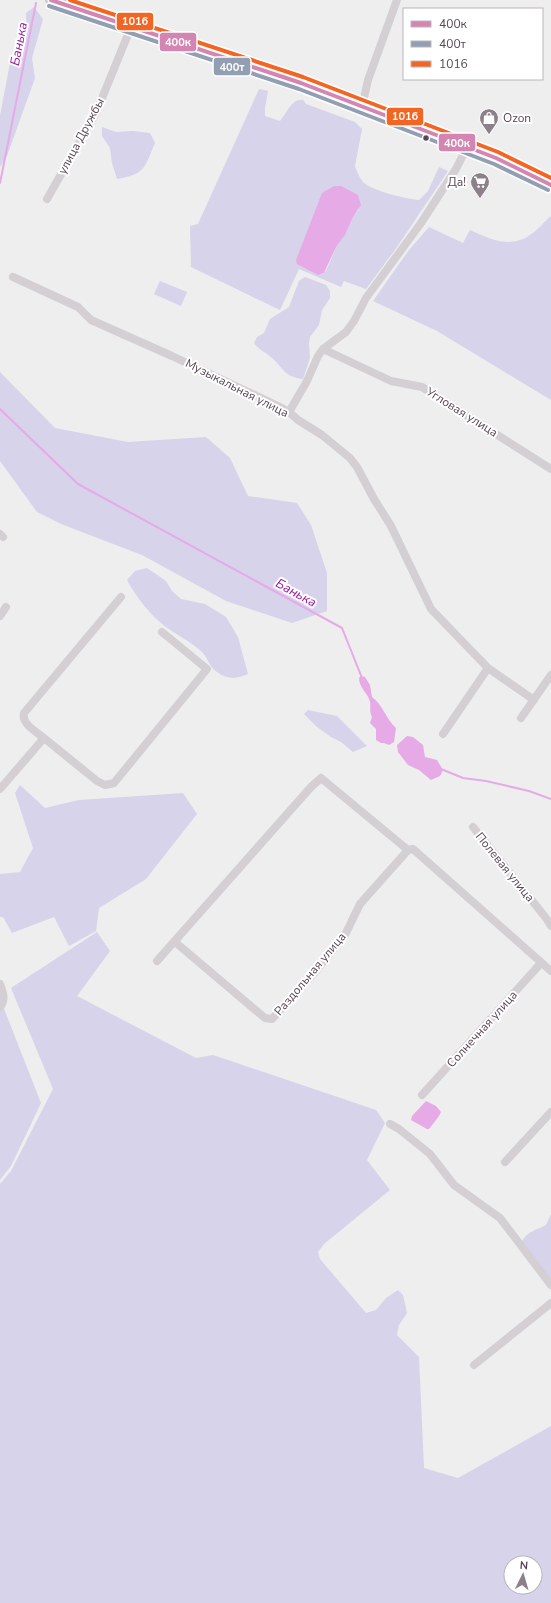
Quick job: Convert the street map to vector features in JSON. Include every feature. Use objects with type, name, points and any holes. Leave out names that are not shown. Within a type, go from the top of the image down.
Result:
[{"type":"main road","points":[[52,0],[301,83],[467,147],[525,171],[551,185]]},
{"type":"street","points":[[362,107],[368,80],[397,0]]},
{"type":"street","name":"улица Дружбы","points":[[47,199],[96,113],[131,27]]},
{"type":"street","points":[[289,412],[307,381],[318,356],[323,350],[346,332],[354,321],[366,298],[421,224],[456,169],[467,147]]},
{"type":"street","name":"Музыкальная улица","points":[[14,277],[78,307],[91,320],[172,356],[289,412],[298,420],[322,435],[350,458],[357,467],[374,499],[391,526],[431,609],[488,668],[534,700]]},
{"type":"street","name":"Угловая улица","points":[[323,350],[391,381],[422,387],[551,469]]},
{"type":"street","points":[[121,597],[24,713],[23,718],[25,722],[44,738],[97,781],[105,785],[114,783],[207,669],[162,632]]},
{"type":"street","points":[[0,616],[6,607]]},
{"type":"street","points":[[443,734],[488,668]]},
{"type":"street","points":[[521,718],[551,675]]},
{"type":"street","points":[[0,789],[44,738]]},
{"type":"street","points":[[157,961],[311,787],[321,778],[408,850],[413,849],[551,971]]},
{"type":"street","name":"Полевая улица","points":[[473,828],[551,926]]},
{"type":"street","name":"Раздольная улица","points":[[175,942],[265,1018],[272,1019],[315,972],[345,935],[360,904],[408,850]]},
{"type":"street","name":"Солнечная улица","points":[[422,1095],[541,963]]},
{"type":"street","points":[[0,984],[4,997],[0,1007]]},
{"type":"street","points":[[505,1162],[551,1112]]},
{"type":"street","points":[[390,1124],[399,1129],[430,1154],[454,1186],[500,1218],[551,1285]]},
{"type":"street","points":[[474,1365],[551,1303]]},
{"type":"shaded area","points":[[34,7],[43,19],[32,58],[35,78],[7,156],[0,167],[0,115],[11,58],[17,55],[21,50],[26,32],[26,13]]},
{"type":"shaded area","points":[[259,89],[268,91],[265,116],[280,121],[296,101],[303,100],[306,104],[355,122],[362,129],[355,166],[364,183],[375,189],[406,198],[419,200],[428,191],[439,167],[448,171],[397,247],[366,289],[344,281],[341,287],[299,269],[280,310],[191,267],[190,226],[198,224]],"holes":[[[360,200],[359,209],[353,217],[345,235],[336,247],[327,269],[321,275]]]},
{"type":"shaded area","points":[[102,127],[116,132],[133,131],[150,133],[155,143],[146,164],[139,172],[134,175],[117,179],[112,163],[110,148],[102,136]]},
{"type":"shaded area","points":[[334,186],[341,186],[358,195],[361,205],[353,217],[345,235],[336,247],[324,273],[318,275],[297,264],[296,260],[322,193]]},
{"type":"shaded area","points":[[551,216],[551,400],[437,331],[373,301],[409,250],[429,227],[463,243],[470,230],[485,237],[508,242],[522,239],[533,233]]},
{"type":"shaded area","points":[[305,277],[326,285],[330,291],[330,298],[322,310],[319,325],[310,337],[310,358],[303,379],[297,378],[285,372],[272,358],[254,343],[257,337],[264,333],[270,319],[289,307],[299,281]]},
{"type":"shaded area","points":[[160,281],[187,292],[181,306],[154,294]]},
{"type":"shaded area","points":[[0,372],[55,428],[128,442],[206,437],[230,458],[248,496],[297,503],[311,525],[327,573],[327,611],[292,623],[226,601],[142,555],[61,524],[37,512],[0,461]]},
{"type":"shaded area","points":[[147,568],[166,581],[172,591],[181,599],[205,604],[226,617],[238,637],[248,674],[232,678],[221,675],[213,668],[198,648],[160,623],[149,612],[127,580],[135,571]]},
{"type":"shaded area","points":[[361,676],[365,677],[370,685],[372,697],[376,700],[396,728],[394,742],[389,745],[376,740],[376,729],[370,723],[372,717],[370,702],[359,682],[359,678]]},
{"type":"shaded area","points":[[308,710],[337,716],[367,746],[353,752],[341,742],[317,727],[304,714]]},
{"type":"shaded area","points":[[407,736],[413,737],[423,745],[425,757],[437,760],[443,770],[440,776],[431,780],[419,770],[408,765],[398,752],[397,745]]},
{"type":"shaded area","points":[[20,785],[45,808],[79,800],[183,793],[197,814],[146,879],[99,908],[96,931],[69,946],[54,917],[12,933],[3,917],[0,917],[0,874],[20,872],[33,848],[15,793]]},
{"type":"shaded area","points":[[97,932],[110,951],[77,996],[196,1058],[213,1055],[376,1110],[385,1123],[367,1160],[390,1190],[324,1244],[318,1252],[320,1259],[366,1313],[376,1310],[386,1298],[398,1290],[403,1295],[407,1313],[399,1325],[397,1335],[419,1357],[424,1468],[458,1478],[551,1426],[551,1603],[0,1603],[0,1184],[11,1171],[53,1089],[11,988]]},
{"type":"shaded area","points":[[0,989],[1,1001],[41,1103],[11,1166],[0,1180]]},
{"type":"shaded area","points":[[426,1101],[436,1106],[441,1112],[429,1129],[411,1120],[412,1116]]},
{"type":"shaded area","points":[[551,1214],[551,1279],[522,1241],[530,1233],[546,1225]]},
{"type":"waterway","name":"Банька","points":[[0,183],[36,3]]},
{"type":"waterway","name":"Банька","points":[[0,409],[78,484],[342,628],[362,678]]},
{"type":"waterway","name":"Банька","points":[[441,769],[463,778],[486,781],[529,791],[551,799]]},
{"type":"transit line","name":"400к","points":[[51,0],[301,83],[496,158],[551,185]]},
{"type":"transit line","name":"1016","points":[[70,0],[303,77],[498,152],[551,178]]},
{"type":"transit line","name":"400т","points":[[49,6],[299,89],[494,164],[548,190]]},
{"type":"place","name":"Ozon","points":[[489,135]]},
{"type":"place","name":"Да!","points":[[480,199]]}]
